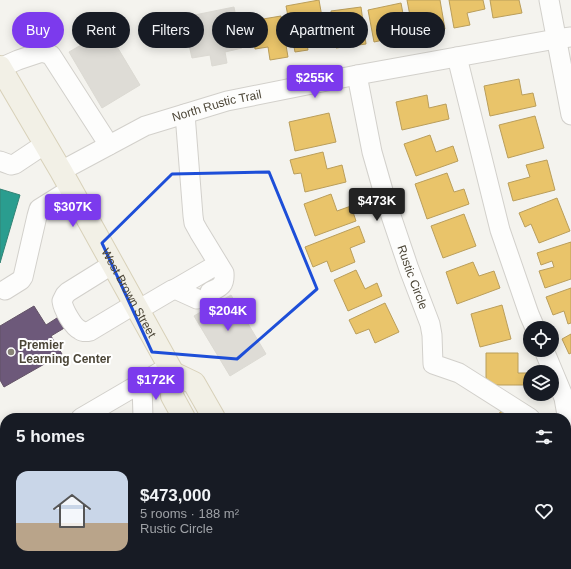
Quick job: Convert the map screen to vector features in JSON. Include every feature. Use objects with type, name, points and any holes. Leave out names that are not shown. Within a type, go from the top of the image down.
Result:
[{"type":"main road","name":"West Brown Street","points":[[0,68],[66,180],[171,370]]},
{"type":"main road","points":[[171,370],[172,396],[181,413]]},
{"type":"main road","points":[[171,370],[194,383],[211,413]]},
{"type":"street","points":[[549,0],[564,38],[571,115]]},
{"type":"street","name":"North Rustic Trail","points":[[5,290],[21,280],[23,277],[37,216],[40,209],[66,180],[109,146],[145,126],[228,101],[357,75],[564,38]]},
{"type":"street","points":[[0,68],[42,52],[51,55],[109,146]]},
{"type":"street","points":[[458,57],[500,230],[532,321]]},
{"type":"street","name":"Rustic Circle","points":[[357,75],[372,152],[386,201],[409,269],[430,324],[433,364],[459,373],[522,413]]},
{"type":"street","points":[[175,289],[204,296],[222,286],[224,280],[221,268],[194,223],[185,114]]},
{"type":"street","points":[[0,161],[15,164],[45,144]]},
{"type":"street","points":[[113,264],[65,295],[62,301],[63,308],[74,326],[78,329],[85,332],[90,331],[136,307],[221,268]]},
{"type":"street","points":[[547,357],[564,398],[567,413]]},
{"type":"street","points":[[90,413],[142,383],[171,370]]},
{"type":"street","points":[[142,383],[143,413]]},
{"type":"highlighted area","points":[[269,172],[317,289],[237,359],[152,352],[102,243],[172,174]]},
{"type":"building: Homes","points":[[319,0],[321,12],[287,12],[286,6]]},
{"type":"building: Homes","points":[[407,0],[440,0],[442,12],[409,12]]},
{"type":"building: Homes","points":[[449,0],[483,0],[485,9],[467,13],[470,25],[454,28]]},
{"type":"building: Homes","points":[[490,0],[519,0],[522,13],[493,18]]},
{"type":"building: Homes","points":[[401,3],[403,12],[376,12],[376,42],[374,42],[368,10]]},
{"type":"building: Homes","points":[[361,7],[362,12],[331,12]]},
{"type":"building: Homes","points":[[276,17],[276,48],[286,48],[288,57],[270,60],[268,47],[268,18]]},
{"type":"building: Homes","points":[[294,48],[308,48],[308,50],[295,52]]},
{"type":"building: Homes","points":[[519,79],[522,95],[533,93],[536,106],[490,116],[484,86]]},
{"type":"building: Homes","points":[[427,95],[429,108],[446,104],[449,119],[402,130],[396,102]]},
{"type":"building: Homes","points":[[329,113],[336,142],[295,151],[289,122]]},
{"type":"building: Homes","points":[[535,116],[544,148],[508,158],[499,125]]},
{"type":"building: Homes","points":[[430,135],[436,152],[453,146],[458,161],[416,176],[404,144]]},
{"type":"building: Homes","points":[[323,152],[327,169],[342,165],[346,182],[305,192],[301,173],[294,174],[290,160]]},
{"type":"building: Homes","points":[[547,160],[555,190],[513,201],[508,183],[530,177],[526,165]]},
{"type":"building: Homes","points":[[447,173],[454,192],[464,189],[469,204],[427,219],[415,184]]},
{"type":"building: Homes","points":[[331,194],[337,211],[351,206],[356,221],[315,236],[304,204]]},
{"type":"building: Homes","points":[[557,198],[570,231],[539,243],[531,224],[525,227],[519,213]]},
{"type":"building: Homes","points":[[464,214],[476,246],[443,258],[431,226]]},
{"type":"building: Homes","points":[[359,226],[365,242],[350,248],[355,262],[331,272],[327,261],[313,267],[305,247]]},
{"type":"building: Homes","points":[[571,242],[571,279],[545,288],[539,271],[554,267],[552,261],[541,265],[537,253]]},
{"type":"building: Homes","points":[[473,262],[479,276],[494,271],[500,288],[457,304],[446,272]]},
{"type":"building: Homes","points":[[356,270],[365,289],[377,283],[382,296],[348,311],[334,280]]},
{"type":"building: Homes","points":[[571,288],[571,323],[568,324],[564,311],[553,315],[546,297]]},
{"type":"building: Homes","points":[[385,303],[399,332],[375,343],[369,329],[356,334],[349,320]]},
{"type":"building: Homes","points":[[502,305],[511,339],[480,347],[471,314]]},
{"type":"building: Homes","points":[[571,334],[571,353],[569,354],[562,339]]},
{"type":"building: Homes","points":[[486,353],[518,353],[518,373],[523,373],[523,385],[486,385]]},
{"type":"building: Offices","points":[[34,306],[46,325],[60,316],[66,327],[51,336],[62,354],[4,387],[0,380],[0,326]]},
{"type":"building: Schools","points":[[0,189],[20,195],[0,263]]},
{"type":"building: Other","points":[[234,7],[235,12],[212,12],[212,48],[242,48],[225,52],[227,63],[212,66],[210,55],[192,58],[190,48],[204,48],[204,13]]},
{"type":"building: Other","points":[[76,48],[118,48],[140,85],[102,108],[69,52]]},
{"type":"building: Other","points":[[205,285],[217,303],[231,295],[266,354],[230,376],[194,316],[204,310],[193,293]]},
{"type":"place","name":"Premier Learning Center","points":[[11,352]]}]
